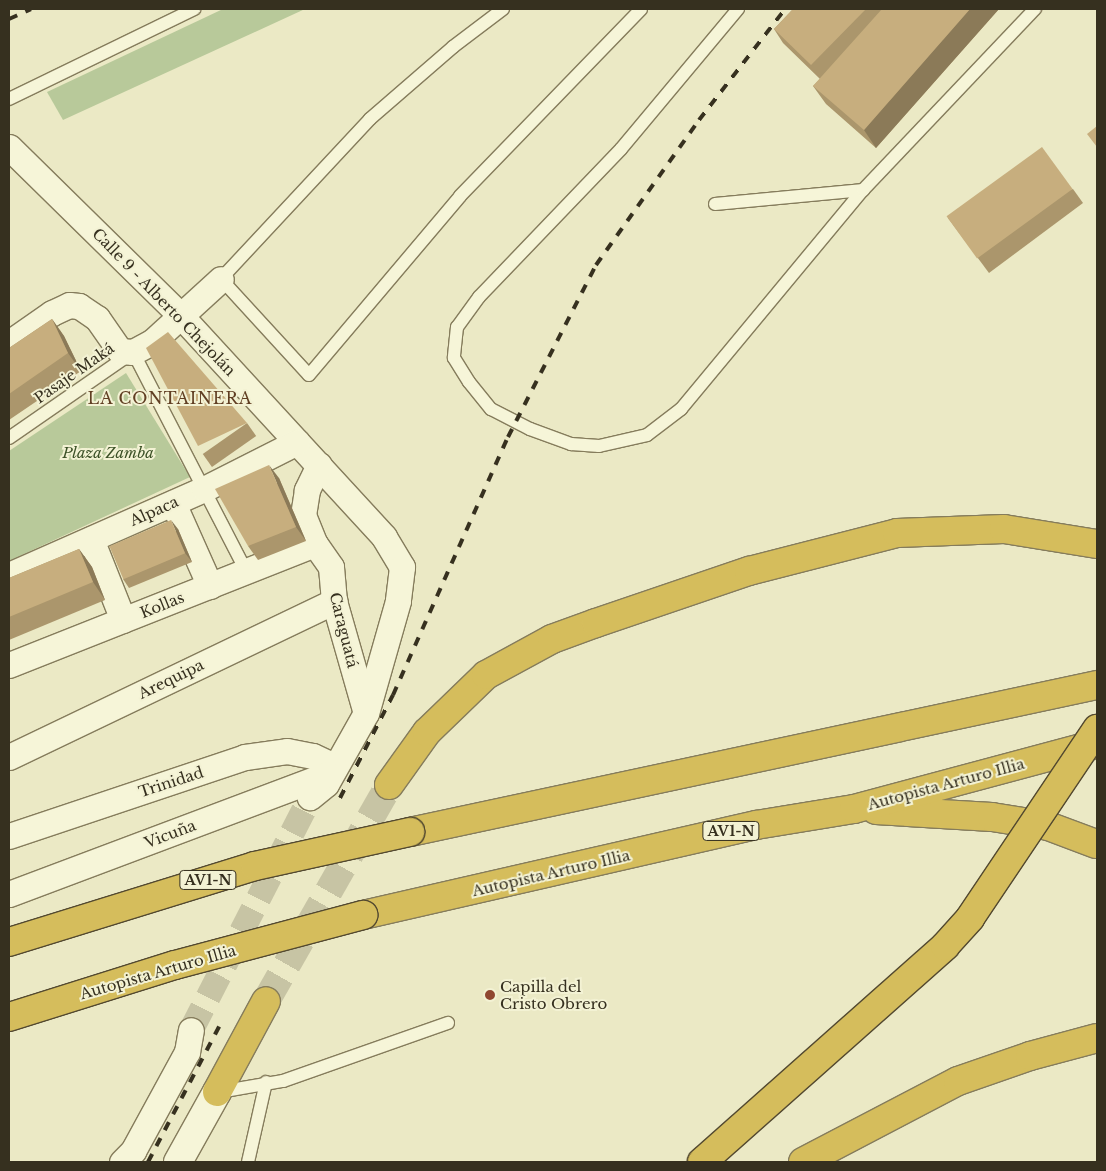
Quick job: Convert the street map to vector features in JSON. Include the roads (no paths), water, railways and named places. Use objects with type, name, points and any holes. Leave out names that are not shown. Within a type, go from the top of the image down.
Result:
[{"type":"highway","points":[[389,785],[427,732],[486,675],[552,639],[605,620],[758,568],[897,533],[1004,529],[1097,544]]},
{"type":"highway","name":"AV1-N","points":[[9,942],[254,866],[1097,685]]},
{"type":"highway","points":[[702,1162],[944,946],[970,918],[1097,730]]},
{"type":"highway","name":"Autopista Arturo Illia","points":[[9,1017],[175,965],[363,916],[756,825],[854,809],[1097,744]]},
{"type":"highway","points":[[854,809],[992,817],[1048,826],[1097,844]]},
{"type":"highway","points":[[217,1092],[266,1001]]},
{"type":"highway","points":[[804,1162],[958,1082],[1030,1056],[1097,1038]]},
{"type":"main road","points":[[178,1162],[217,1092]]},
{"type":"street","name":"Calle 9 - Alberto Chejolán","points":[[13,159],[182,316],[384,537],[402,567],[398,601],[366,713],[326,784],[310,797]]},
{"type":"street","points":[[9,343],[52,313],[69,306],[79,306],[97,318],[120,351],[133,352],[152,342],[222,279]]},
{"type":"street","name":"Alpaca","points":[[9,575],[204,489],[297,442]]},
{"type":"street","name":"Caraguatá","points":[[318,465],[306,490],[303,515],[315,544],[331,566],[334,601],[366,713]]},
{"type":"street","points":[[173,503],[210,586]]},
{"type":"street","points":[[91,539],[123,620]]},
{"type":"street","name":"Kollas","points":[[9,666],[315,544]]},
{"type":"street","name":"Arequipa","points":[[9,757],[334,601]]},
{"type":"street","name":"Trinidad","points":[[9,836],[245,757],[287,751],[313,756],[333,769]]},
{"type":"street","name":"Vicuña","points":[[9,894],[333,769]]},
{"type":"street","points":[[122,1162],[133,1151],[187,1052],[191,1030]]},
{"type":"lane","points":[[9,99],[194,9]]},
{"type":"lane","points":[[503,9],[453,48],[370,119],[222,279],[309,375],[460,196],[641,9]]},
{"type":"lane","points":[[738,9],[621,149],[479,297],[458,327],[454,358],[469,382],[491,409],[530,429],[571,444],[599,446],[646,435],[682,409],[863,190],[1035,9]]},
{"type":"lane","points":[[715,204],[863,190]]},
{"type":"lane","points":[[133,352],[246,571]]},
{"type":"lane","name":"Pasaje Maká","points":[[9,438],[133,352]]},
{"type":"lane","points":[[217,1092],[266,1082],[284,1081],[448,1023]]},
{"type":"lane","points":[[248,1162],[266,1082]]},
{"type":"tunnel","points":[[266,1001],[389,785]]},
{"type":"tunnel","points":[[191,1030],[310,797]]},
{"type":"railway","points":[[9,19],[31,9]]},
{"type":"railway","points":[[340,798],[393,695],[508,437],[596,265],[699,120],[785,9]]},
{"type":"railway","points":[[148,1162],[222,1021]]},
{"type":"place","name":"Capilla del Cristo Obrero","points":[[490,995]]},
{"type":"district","name":"LA CONTAINERA","points":[[170,398]]},
{"type":"park label","name":"Plaza Zamba","points":[[108,453]]}]
